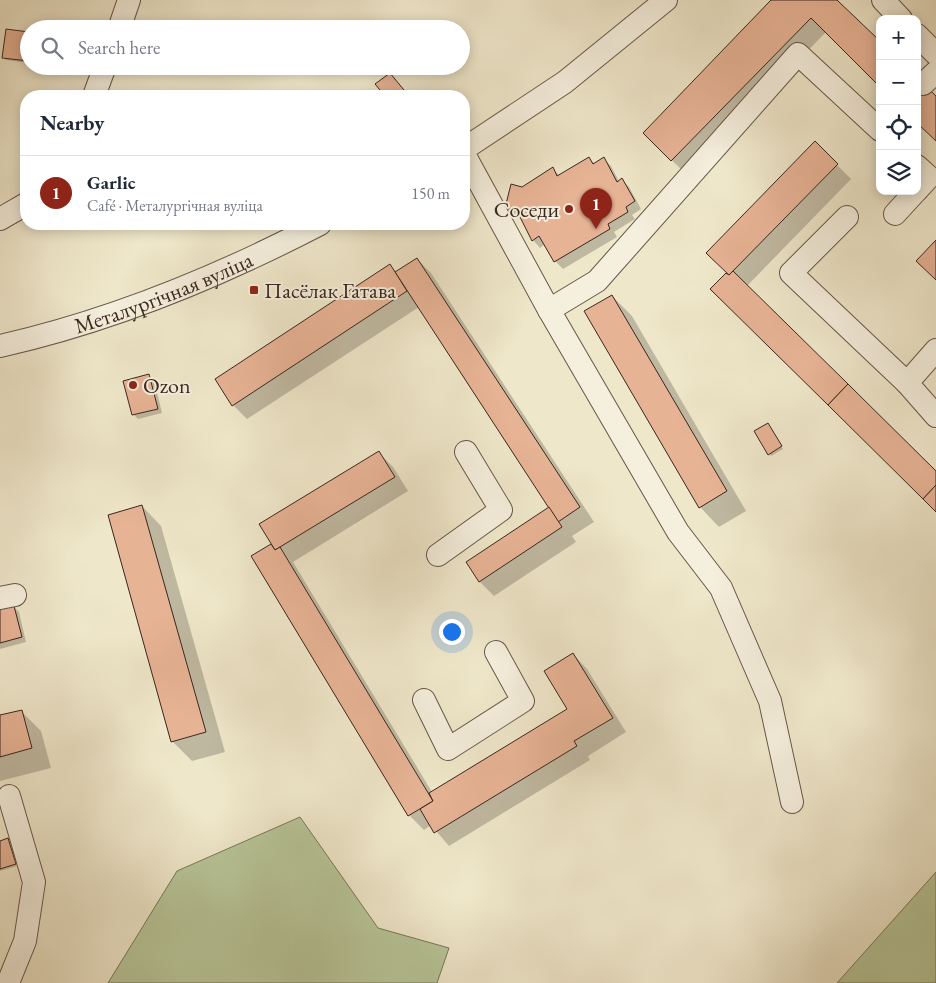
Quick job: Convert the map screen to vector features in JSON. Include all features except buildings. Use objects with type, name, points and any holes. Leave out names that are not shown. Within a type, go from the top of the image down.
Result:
[{"type":"street","points":[[122,20],[129,0]]},
{"type":"street","points":[[883,0],[897,15]]},
{"type":"street","points":[[470,145],[565,82],[656,3]]},
{"type":"street","points":[[921,39],[936,54]]},
{"type":"street","points":[[549,310],[598,280],[798,54],[876,124]]},
{"type":"street","points":[[96,90],[102,75]]},
{"type":"street","points":[[470,165],[549,310],[678,532],[721,588],[770,701],[792,802]]},
{"type":"street","points":[[921,170],[929,177],[921,186]]},
{"type":"street","points":[[895,214],[913,195]]},
{"type":"street","points":[[0,219],[20,207]]},
{"type":"street","points":[[847,217],[791,273],[907,382],[936,416]]},
{"type":"street","name":"Металургічная вуліца","points":[[0,346],[37,338],[201,280],[276,247],[309,230]]},
{"type":"street","points":[[907,382],[936,350]]},
{"type":"street","points":[[438,555],[501,510],[466,452]]},
{"type":"street","points":[[424,700],[448,749],[523,701],[496,652]]},
{"type":"street","points":[[8,983],[24,941],[34,882],[9,796]]},
{"type":"green space","points":[[300,817],[378,928],[449,948],[437,983],[108,983],[177,871]]},
{"type":"green space","points":[[936,872],[936,983],[837,983]]},
{"type":"place","name":"Соседи","points":[[569,209]]},
{"type":"place","name":"Garlic","points":[[596,229]]},
{"type":"place","name":"Пасёлак Гатава","points":[[254,290]]},
{"type":"place","name":"Ozon","points":[[133,385]]}]
